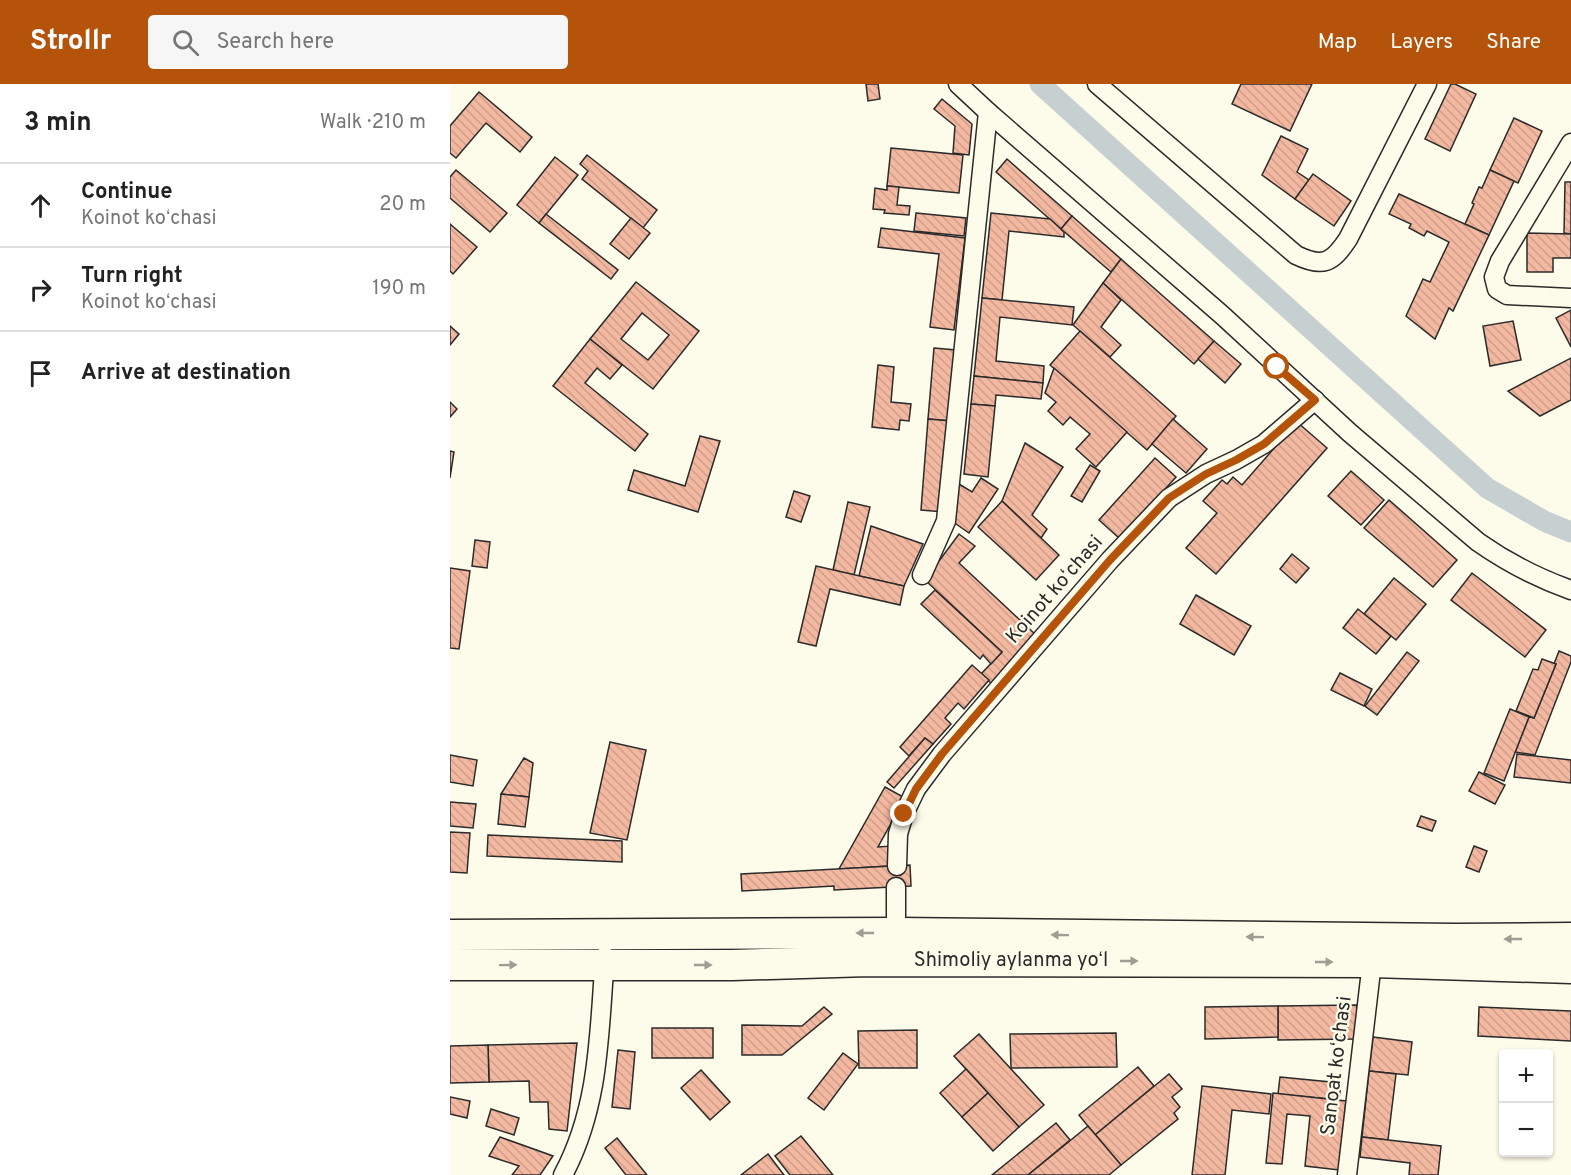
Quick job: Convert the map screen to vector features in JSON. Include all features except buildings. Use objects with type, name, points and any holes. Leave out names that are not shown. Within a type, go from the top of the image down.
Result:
[{"type":"main road","name":"Shimoliy aylanma yoʻl","points":[[450,935],[896,933],[1445,939],[1571,938]]},
{"type":"main road","name":"Shimoliy aylanma yoʻl","points":[[450,965],[732,965],[869,961],[1372,962],[1571,968]]},
{"type":"street","points":[[958,84],[1222,315],[1350,433],[1478,543],[1542,580],[1571,590]]},
{"type":"street","points":[[1097,84],[1296,255],[1308,261],[1319,262],[1329,261],[1338,254],[1348,239],[1427,84]]},
{"type":"street","points":[[922,575],[946,521],[988,112]]},
{"type":"street","points":[[1571,143],[1500,261],[1494,277],[1497,289],[1507,295],[1571,298]]},
{"type":"street","name":"Koinot koʻchasi","points":[[897,866],[898,834],[904,814],[916,789],[942,754],[1110,560],[1169,498],[1206,474],[1264,444],[1315,400]]},
{"type":"street","points":[[896,887],[896,933]]},
{"type":"street","points":[[563,1175],[580,1138],[592,1098],[597,1064],[607,933]]},
{"type":"street","name":"Sanoat koʻchasi","points":[[1347,1175],[1372,962]]},
{"type":"waterway","points":[[1040,84],[1487,488],[1544,521],[1571,532]]},
{"type":"route","points":[[904,814],[916,789],[942,754],[1110,560],[1169,498],[1206,474],[1264,444],[1315,400],[1277,367]]}]
